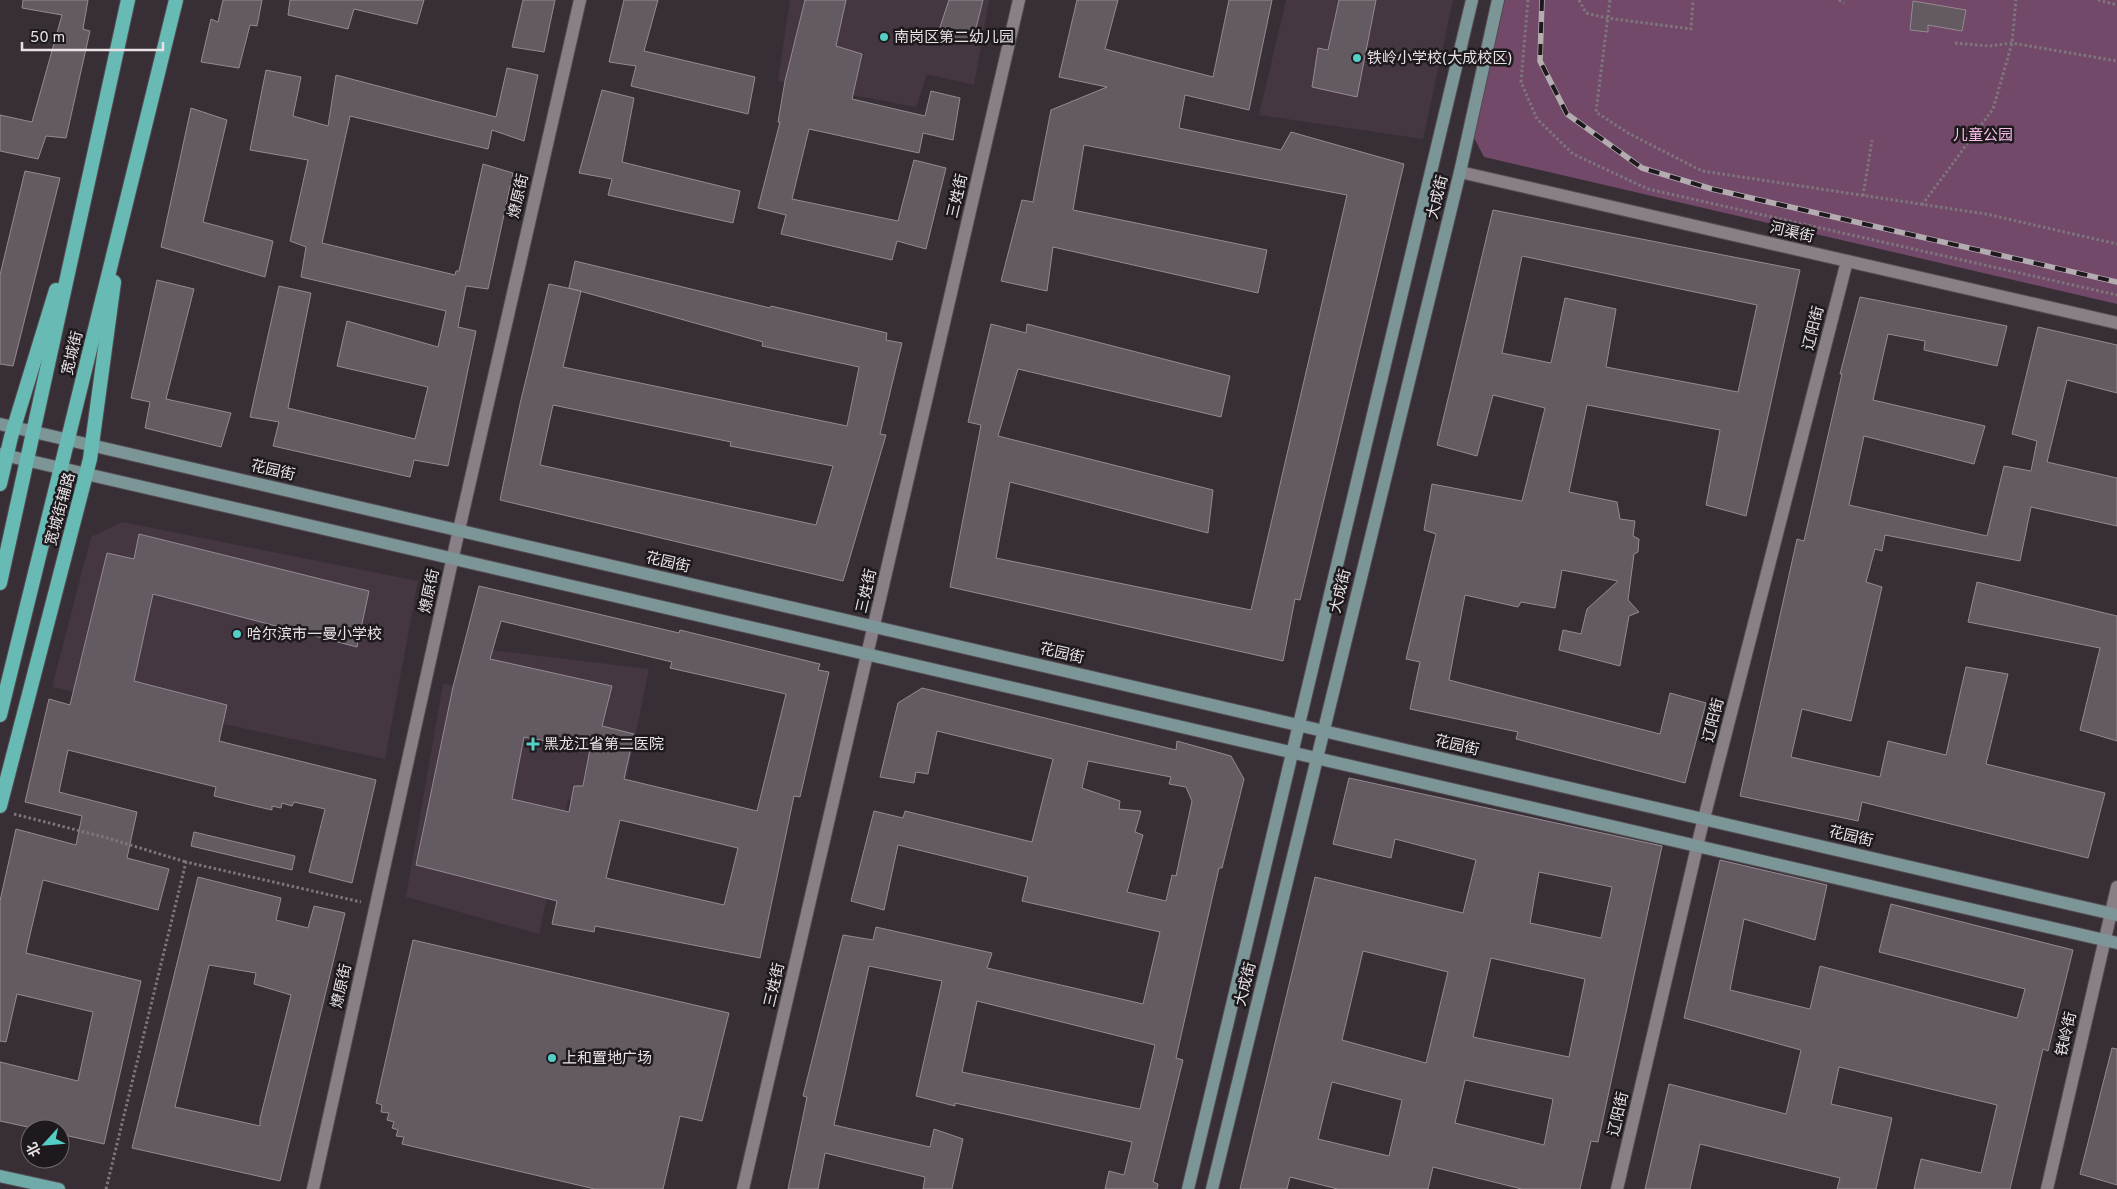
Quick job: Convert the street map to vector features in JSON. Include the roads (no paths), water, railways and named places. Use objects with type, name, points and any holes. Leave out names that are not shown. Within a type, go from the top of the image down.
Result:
[{"type":"highway","name":"宽城街","points":[[0,582],[128,0]]},
{"type":"highway","name":"宽城街","points":[[0,715],[176,0]]},
{"type":"highway","points":[[0,484],[3,454],[14,427],[84,199]]},
{"type":"highway","name":"宽城街辅路","points":[[5,809],[92,445],[123,214]]},
{"type":"main road","name":"大成街","points":[[1188,1189],[1294,752],[1472,0]]},
{"type":"main road","name":"大成街","points":[[1212,1189],[1322,730],[1460,172],[1498,0]]},
{"type":"main road","name":"花园街","points":[[0,424],[2114,914]]},
{"type":"main road","points":[[3,454],[2111,941]]},
{"type":"main road","points":[[0,1176],[59,1189]]},
{"type":"street","name":"燎原街","points":[[312,1189],[452,558],[580,0]]},
{"type":"street","name":"三姓街","points":[[743,1189],[1019,0]]},
{"type":"street","name":"河渠街","points":[[1460,172],[2117,323]]},
{"type":"street","name":"辽阳街","points":[[1617,1189],[1704,819],[1847,261]]},
{"type":"street","name":"铁岭街","points":[[2046,1189],[2111,941],[2117,887]]},
{"type":"railway","points":[[1542,0],[1540,61],[1567,114],[1642,168],[1712,189],[2117,282]]},
{"type":"place","name":"南岗区第二幼儿园","points":[[884,37]]},
{"type":"place","name":"铁岭小学校(大成校区)","points":[[1357,58]]},
{"type":"place","name":"哈尔滨市一曼小学校","points":[[237,634]]},
{"type":"place","name":"黑龙江省第二医院","points":[[533,744]]},
{"type":"place","name":"上和置地广场","points":[[552,1058]]},
{"type":"park label","name":"儿童公园","points":[[1983,135]]}]
